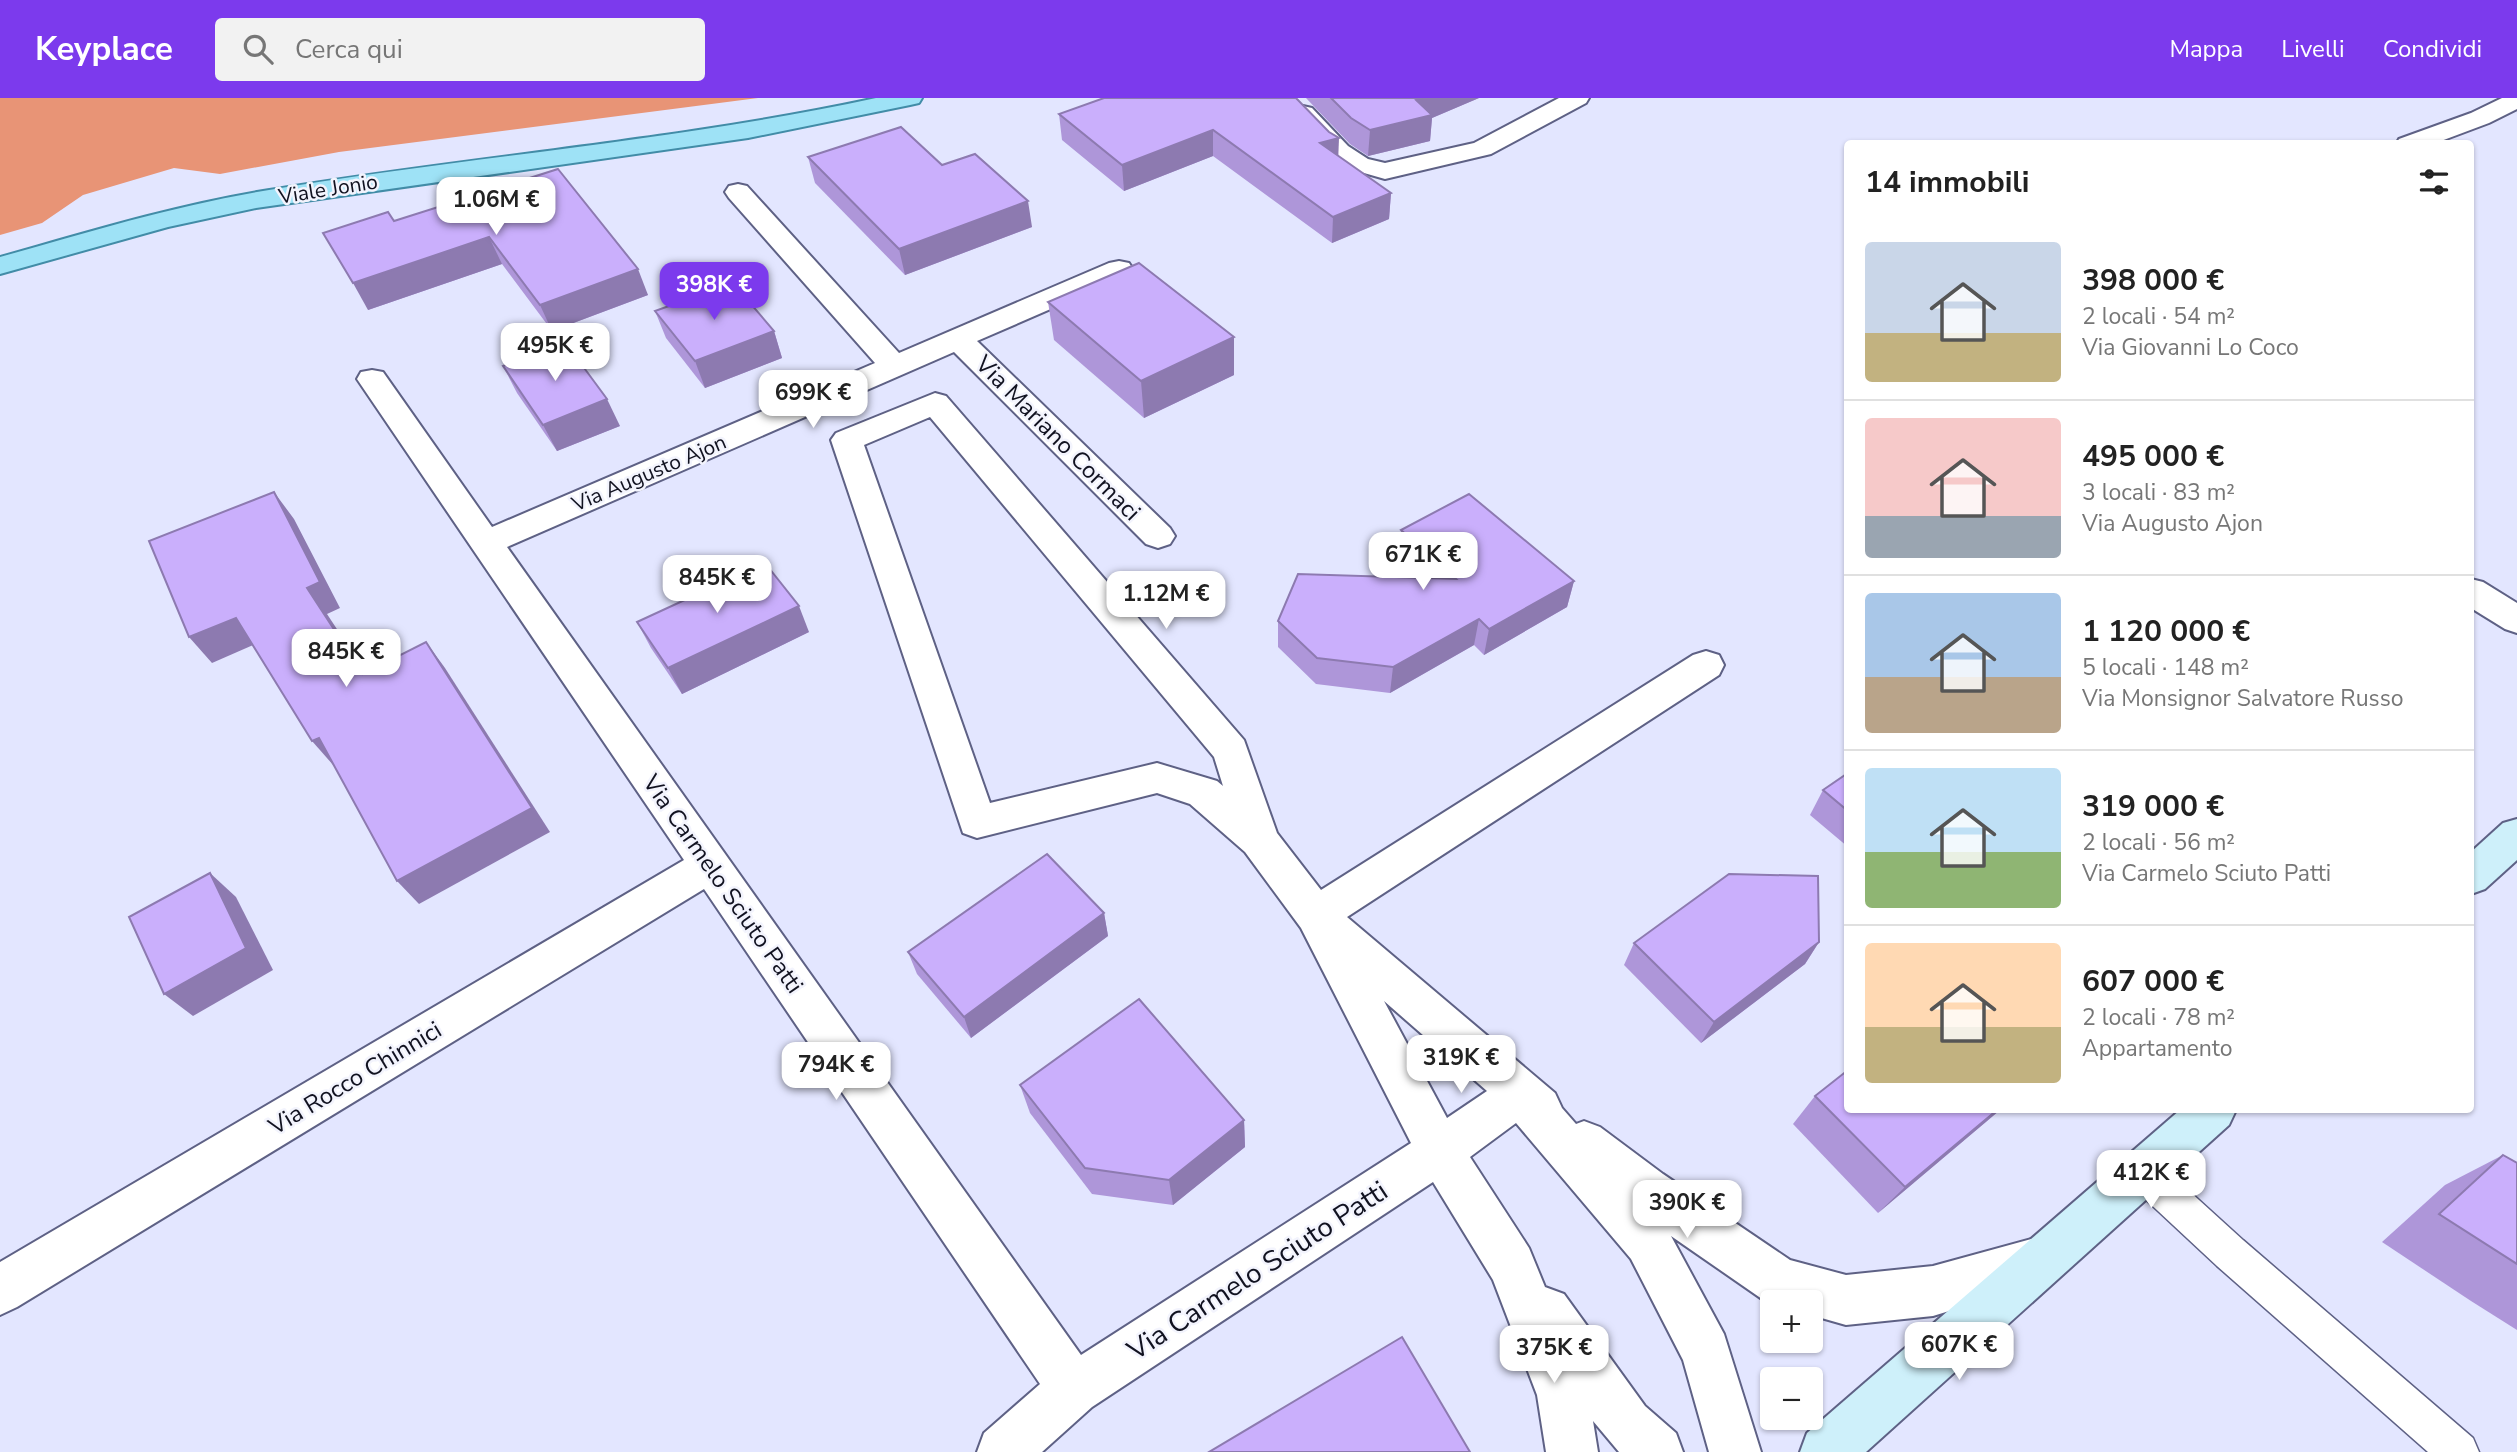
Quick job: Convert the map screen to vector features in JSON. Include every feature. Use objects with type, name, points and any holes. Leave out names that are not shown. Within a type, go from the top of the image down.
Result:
[{"type":"main road","name":"Viale Jonio","points":[[0,266],[155,223],[252,201],[373,181],[759,130],[910,98]]},
{"type":"street","points":[[1294,99],[1339,151],[1359,164],[1385,171],[1482,149],[1577,98]]},
{"type":"street","points":[[2419,140],[2480,118],[2517,100]]},
{"type":"street","points":[[738,192],[894,366]]},
{"type":"street","name":"Via Augusto Ajon","points":[[486,543],[1119,269]]},
{"type":"street","name":"Via Mariano Cormaci","points":[[958,339],[1158,536]]},
{"type":"street","name":"Via Carmelo Sciuto Patti","points":[[372,379],[1074,1389]]},
{"type":"street","points":[[1259,840],[1231,751],[934,403],[847,440],[977,822],[1157,778],[1203,792],[1259,840],[1316,915],[1440,1151],[1512,1265],[1627,1424],[1657,1452]]},
{"type":"street","points":[[2474,593],[2517,620]]},
{"type":"street","points":[[1316,915],[1706,664]]},
{"type":"street","points":[[2474,874],[2517,835]]},
{"type":"street","name":"Via Rocco Chinnici","points":[[0,1290],[710,865]]},
{"type":"street","points":[[1316,915],[1520,1094],[1646,1190],[1779,1282],[1846,1300],[1933,1290],[2045,1259]]},
{"type":"street","points":[[1520,1094],[1648,1242],[1706,1352],[1735,1452]]},
{"type":"street","name":"Via Carmelo Sciuto Patti","points":[[1003,1452],[1074,1389],[1440,1151],[1520,1094]]},
{"type":"street","points":[[1826,1452],[2210,1113]]},
{"type":"street","points":[[1512,1265],[1563,1395],[1572,1452]]},
{"type":"lane","points":[[2142,1172],[2230,1253],[2459,1452]]},
{"type":"shaded area","points":[[0,98],[758,98],[339,152],[220,174],[174,168],[83,195],[42,223],[0,235]]},
{"type":"building","points":[[1104,98],[1296,98],[1329,132],[1339,138],[1320,143],[1391,193],[1333,217],[1213,130],[1122,165],[1059,114]]},
{"type":"building","points":[[1331,98],[1422,98],[1416,100],[1432,115],[1370,130],[1351,118]]},
{"type":"building","points":[[901,127],[942,165],[975,154],[1028,201],[899,249],[808,157]]},
{"type":"building","points":[[558,169],[638,269],[540,305],[489,237],[353,283],[323,233],[388,212],[394,221]]},
{"type":"building","points":[[1139,263],[1234,337],[1141,381],[1048,302]]},
{"type":"building","points":[[733,283],[774,331],[695,361],[655,311]]},
{"type":"building","points":[[565,342],[607,399],[543,425],[503,366]]},
{"type":"building","points":[[274,492],[320,582],[307,588],[363,674],[426,642],[532,808],[397,881],[319,738],[312,741],[236,618],[189,637],[149,541]]},
{"type":"building","points":[[1469,494],[1574,581],[1489,629],[1479,619],[1393,667],[1317,658],[1278,621],[1298,574],[1456,579],[1401,530]]},
{"type":"building","points":[[765,563],[799,606],[668,668],[637,622]]},
{"type":"building","points":[[1844,776],[1844,808],[1823,790]]},
{"type":"building","points":[[1047,854],[1104,913],[964,1017],[908,952]]},
{"type":"building","points":[[210,873],[246,948],[164,994],[129,917]]},
{"type":"building","points":[[1729,874],[1818,876],[1819,942],[1714,1022],[1634,943]]},
{"type":"building","points":[[1139,999],[1244,1120],[1169,1180],[1085,1168],[1020,1085]]},
{"type":"building","points":[[1844,1073],[1844,1113],[1993,1113],[1905,1187],[1815,1096]]},
{"type":"building","points":[[2503,1155],[2517,1163],[2517,1264],[2439,1214]]},
{"type":"building","points":[[1402,1337],[1470,1452],[1209,1452]]}]
